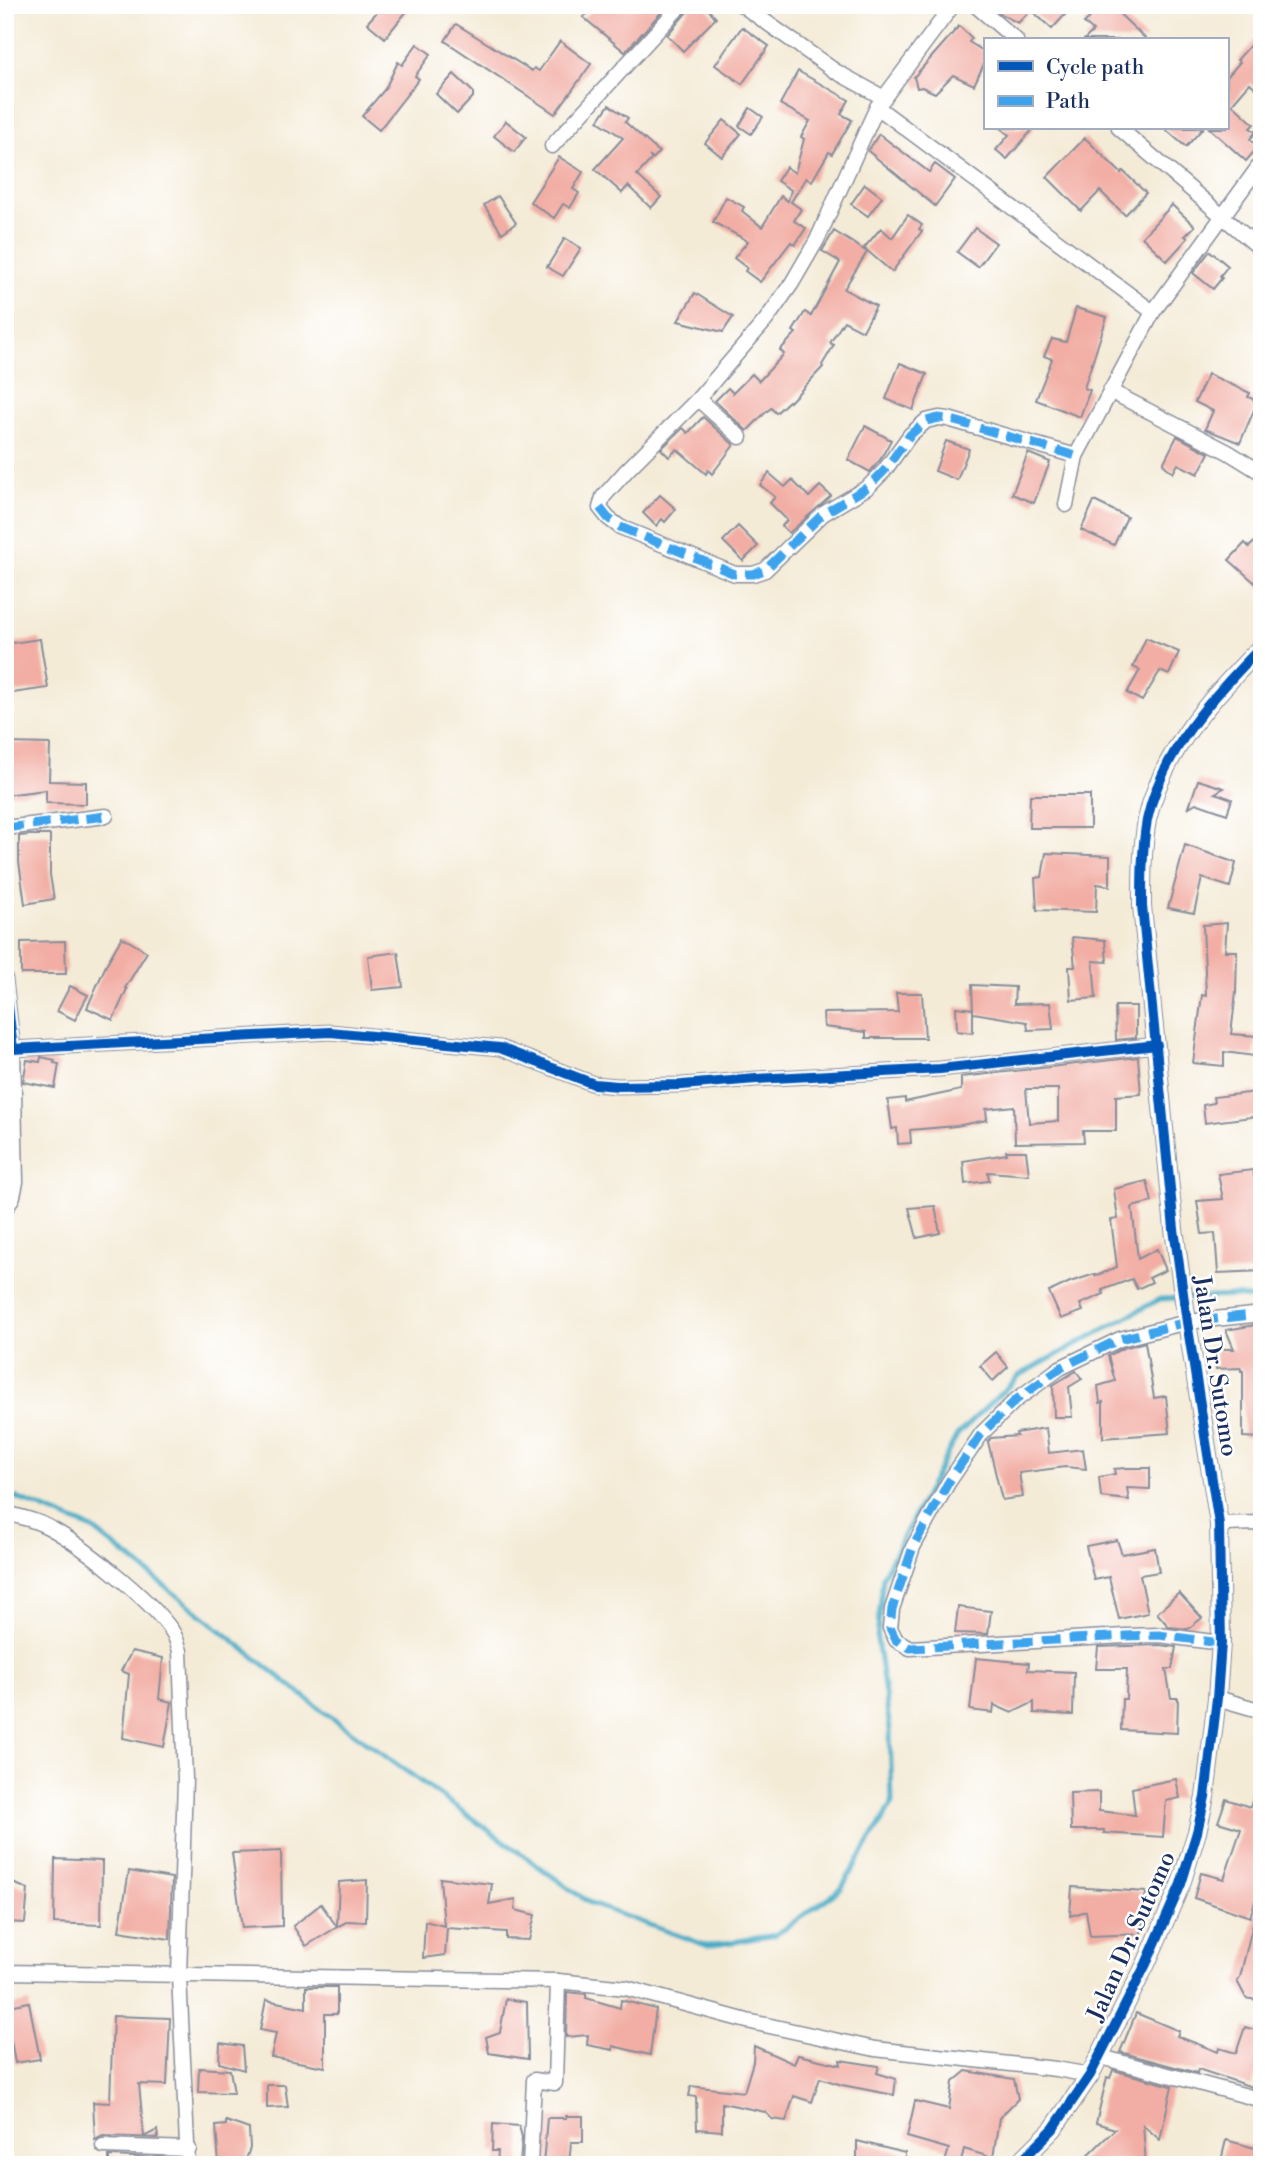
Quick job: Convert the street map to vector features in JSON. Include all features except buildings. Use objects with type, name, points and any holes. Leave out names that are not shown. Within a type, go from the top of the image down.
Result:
[{"type":"street","points":[[552,146],[681,5]]},
{"type":"street","points":[[742,5],[880,103],[1153,312]]},
{"type":"street","points":[[953,5],[880,103],[817,240],[792,283],[766,320],[698,399],[626,470],[603,498],[600,508],[608,519],[620,527],[735,574],[753,574],[765,570],[823,514],[868,487],[884,471],[910,435],[926,421],[948,419],[1076,456]]},
{"type":"street","points":[[975,5],[1014,38]]},
{"type":"street","points":[[1121,130],[1262,250]]},
{"type":"street","points":[[1066,505],[1076,456],[1153,312],[1262,162]]},
{"type":"street","points":[[1110,391],[1262,472]]},
{"type":"street","points":[[698,399],[740,437]]},
{"type":"street","name":"Jalan Dr. Sutomo","points":[[1017,2165],[1053,2129],[1101,2057],[1181,1884],[1205,1797],[1221,1643],[1219,1524],[1186,1321],[1179,1261],[1142,906],[1143,863],[1147,820],[1161,775],[1190,728],[1262,646]]},
{"type":"street","points":[[5,828],[106,816]]},
{"type":"street","points":[[5,979],[13,1049],[16,1182],[13,1196],[5,1205]]},
{"type":"street","points":[[13,1049],[330,1032],[500,1048],[594,1084],[618,1086],[682,1085],[940,1069],[1157,1045]]},
{"type":"street","points":[[1221,1643],[1159,1635],[910,1648],[896,1640],[890,1628],[892,1609],[913,1547],[948,1483],[982,1433],[1016,1400],[1060,1368],[1120,1339],[1186,1321],[1262,1314]]},
{"type":"street","points":[[5,1513],[44,1525],[129,1586],[174,1634],[180,1651],[186,1779],[179,1976],[188,2165]]},
{"type":"street","points":[[1219,1524],[1262,1523]]},
{"type":"street","points":[[1217,1698],[1262,1711]]},
{"type":"street","points":[[5,1972],[558,1982],[626,1988],[747,2021],[875,2049],[1090,2075]]},
{"type":"street","points":[[530,2165],[534,2080],[555,2083],[558,1982]]},
{"type":"street","points":[[1101,2057],[1262,2099]]},
{"type":"street","points":[[103,2146],[189,2149]]},
{"type":"waterway","points":[[5,1493],[93,1529],[320,1709],[591,1904],[708,1946],[775,1935],[841,1889],[892,1804],[890,1729],[877,1639],[883,1576],[957,1435],[1020,1375],[1160,1299],[1235,1296],[1262,1300]]},
{"type":"marked path","points":[[600,508],[620,527],[735,574],[753,574],[765,570],[823,514],[868,487],[884,471],[910,435],[926,421],[948,419],[1076,456]]},
{"type":"marked path","points":[[5,828],[106,816]]},
{"type":"marked path","points":[[1221,1643],[1159,1635],[910,1648],[896,1640],[890,1628],[892,1609],[913,1547],[948,1483],[982,1433],[1016,1400],[1060,1368],[1120,1339],[1187,1322],[1262,1314]]},
{"type":"cycle path","points":[[1017,2165],[1053,2129],[1090,2075],[1146,1964],[1181,1884],[1205,1797],[1221,1643],[1219,1524],[1174,1229],[1142,906],[1144,841],[1154,794],[1177,747],[1208,705],[1262,646]]},
{"type":"cycle path","points":[[5,979],[13,1049],[330,1032],[500,1048],[594,1084],[618,1086],[682,1085],[940,1069],[1157,1045]]}]
